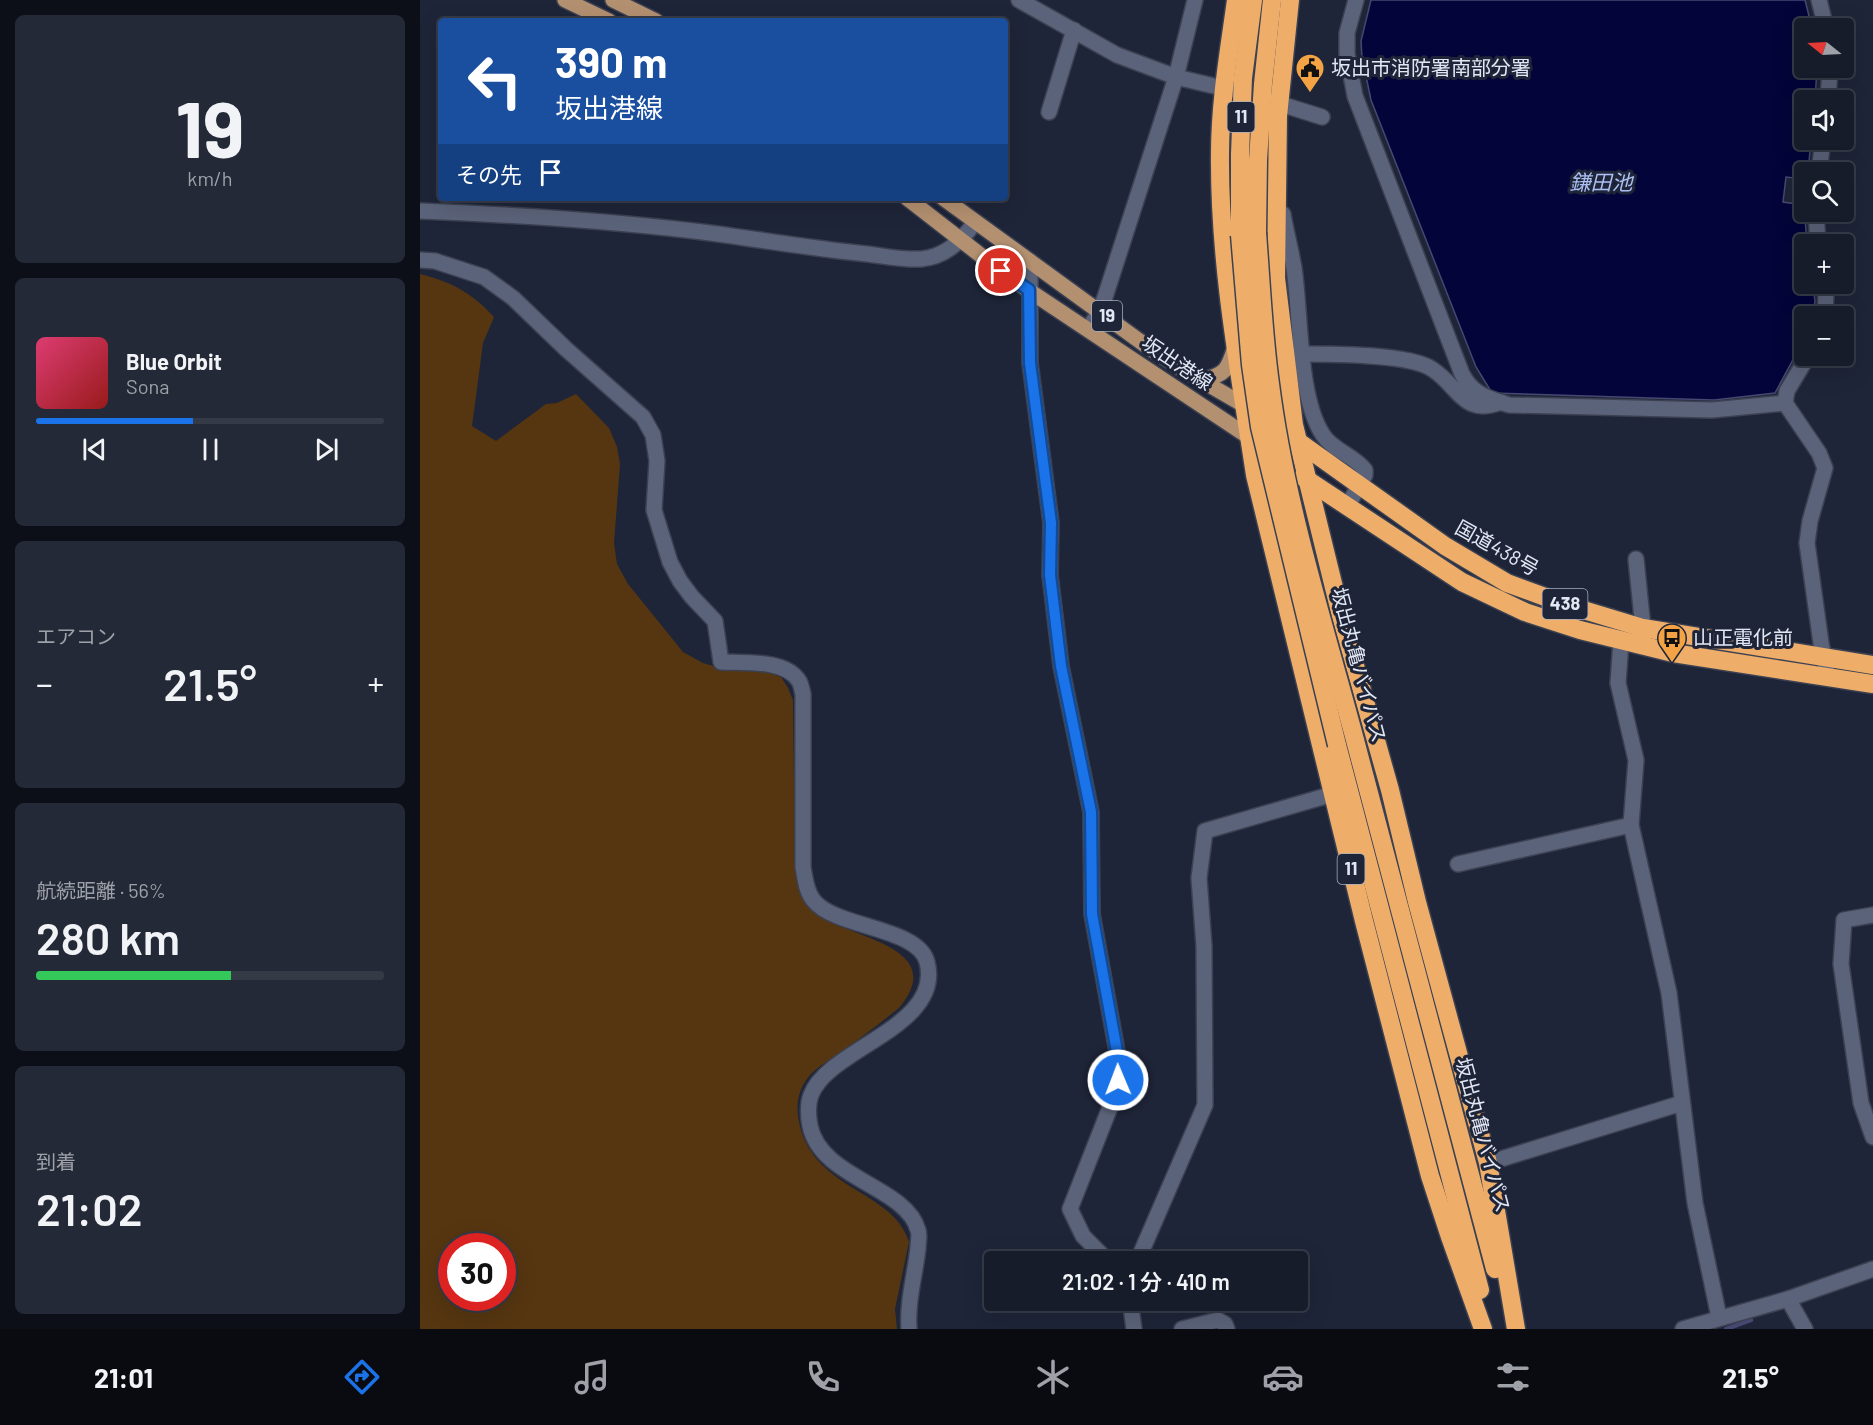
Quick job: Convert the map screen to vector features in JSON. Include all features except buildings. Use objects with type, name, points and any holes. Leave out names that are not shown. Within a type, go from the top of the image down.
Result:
[{"type":"highway","points":[[1236,0],[1220,154],[1224,243],[1242,404]]},
{"type":"highway","name":"坂出丸亀バイパス","points":[[1253,0],[1243,78],[1240,154],[1270,385],[1283,457],[1299,528],[1510,1329]]},
{"type":"highway","name":"坂出丸亀バイパス","points":[[1272,0],[1249,234],[1251,365],[1260,427],[1337,745],[1490,1329]]},
{"type":"highway","points":[[1290,0],[1274,102],[1276,278],[1294,355],[1294,425],[1341,616],[1390,790],[1417,902],[1488,1163],[1516,1329]]},
{"type":"highway","name":"11","points":[[1242,404],[1255,475],[1430,1176],[1483,1329]]},
{"type":"highway","name":"国道438号","points":[[1242,404],[1299,441],[1359,487],[1444,546],[1507,583],[1558,602],[1643,628],[1873,665]]},
{"type":"highway","name":"438","points":[[1249,437],[1369,522],[1462,582],[1499,601],[1569,627],[1673,653],[1873,684]]},
{"type":"highway","points":[[1322,532],[1329,520],[1345,513],[1369,522]]},
{"type":"main road","points":[[565,0],[603,18]]},
{"type":"main road","points":[[613,0],[650,18]]},
{"type":"main road","name":"坂出港線","points":[[911,201],[1029,290],[1249,437]]},
{"type":"main road","name":"坂出港線","points":[[947,201],[1144,345],[1242,404]]},
{"type":"main road","points":[[1202,380],[1217,377],[1225,372],[1236,345]]},
{"type":"street","points":[[1089,328],[1100,311],[1176,77],[1195,0]]},
{"type":"street","points":[[1356,0],[1347,33],[1347,54],[1355,96],[1468,386],[1478,394],[1509,405],[1712,410],[1785,404]]},
{"type":"street","points":[[1819,0],[1824,18]]},
{"type":"street","points":[[1028,2],[1117,55],[1176,77],[1227,89]]},
{"type":"street","points":[[1049,112],[1074,30]]},
{"type":"street","points":[[1274,102],[1322,117]]},
{"type":"street","points":[[420,211],[518,215],[656,226],[912,259],[932,257],[961,241],[975,222]]},
{"type":"street","points":[[1283,214],[1294,268],[1294,355],[1316,423],[1329,443],[1365,470],[1359,487],[1347,507]]},
{"type":"street","points":[[420,260],[435,261],[484,277],[494,284],[513,298],[566,349],[643,417],[653,435],[657,461],[654,510],[669,562],[692,597],[716,621],[722,662],[778,665],[790,671],[799,680],[803,694],[803,867],[806,886],[814,901],[827,911],[906,940],[921,948],[927,961],[926,992],[913,1009],[878,1039],[821,1077],[811,1094],[807,1112],[816,1144],[828,1158],[895,1201],[912,1216],[919,1231],[908,1314],[909,1329]]},
{"type":"street","points":[[1030,261],[1030,363],[1051,523],[1050,575],[1061,666],[1091,812],[1092,914],[1120,1068],[1116,1092],[1070,1209],[1083,1236],[1098,1251]]},
{"type":"street","points":[[1294,355],[1348,355],[1414,360],[1432,369],[1467,403],[1489,407],[1501,402]]},
{"type":"street","points":[[1802,366],[1787,391],[1785,404],[1819,453],[1825,468],[1810,521],[1808,543],[1821,643],[1828,677]]},
{"type":"street","points":[[1636,559],[1643,628]]},
{"type":"street","points":[[1621,641],[1618,683],[1636,760],[1631,825],[1670,993],[1695,1203],[1719,1317]]},
{"type":"street","points":[[1142,1251],[1205,1105],[1204,946],[1199,878],[1205,831],[1333,794]]},
{"type":"street","points":[[1458,864],[1631,825]]},
{"type":"street","points":[[1873,915],[1844,920],[1841,964],[1861,1104],[1873,1137]]},
{"type":"street","points":[[1488,1163],[1682,1103]]},
{"type":"street","points":[[1683,1329],[1788,1299],[1873,1269]]},
{"type":"street","points":[[1788,1299],[1805,1329]]},
{"type":"street","points":[[1132,1311],[1134,1329]]},
{"type":"street","points":[[1182,1329],[1218,1320],[1225,1324],[1227,1329]]},
{"type":"shaded area","points":[[420,274],[461,289],[478,301],[494,317],[483,343],[472,426],[496,441],[546,404],[557,403],[576,394],[609,428],[617,447],[620,464],[614,543],[617,564],[628,584],[683,652],[703,663],[720,668],[767,672],[781,677],[788,688],[793,700],[795,870],[804,896],[811,908],[822,917],[892,948],[905,959],[913,972],[911,988],[899,1008],[811,1074],[802,1088],[798,1104],[798,1116],[805,1141],[817,1160],[833,1175],[886,1210],[900,1224],[909,1242],[895,1309],[897,1329],[420,1329]]},
{"type":"water","name":"鎌田池","points":[[1371,0],[1805,0],[1810,18],[1794,18],[1794,78],[1816,78],[1816,90],[1794,90],[1794,150],[1810,150],[1809,162],[1794,162],[1794,178],[1786,177],[1783,202],[1794,204],[1794,222],[1805,222],[1806,234],[1794,234],[1794,294],[1814,294],[1815,302],[1814,306],[1794,306],[1794,358],[1775,393],[1714,400],[1492,393],[1476,367],[1371,100],[1361,41]]},
{"type":"waterway","points":[[1726,1329],[1751,1320]]},
{"type":"place","name":"坂出市消防署南部分署","points":[[1310,94]]},
{"type":"place","name":"山正電化前","points":[[1672,664]]},
{"type":"route","points":[[1001,271],[1029,290],[1030,363],[1051,523],[1050,575],[1061,666],[1091,812],[1092,914],[1120,1068],[1118,1080]]}]
